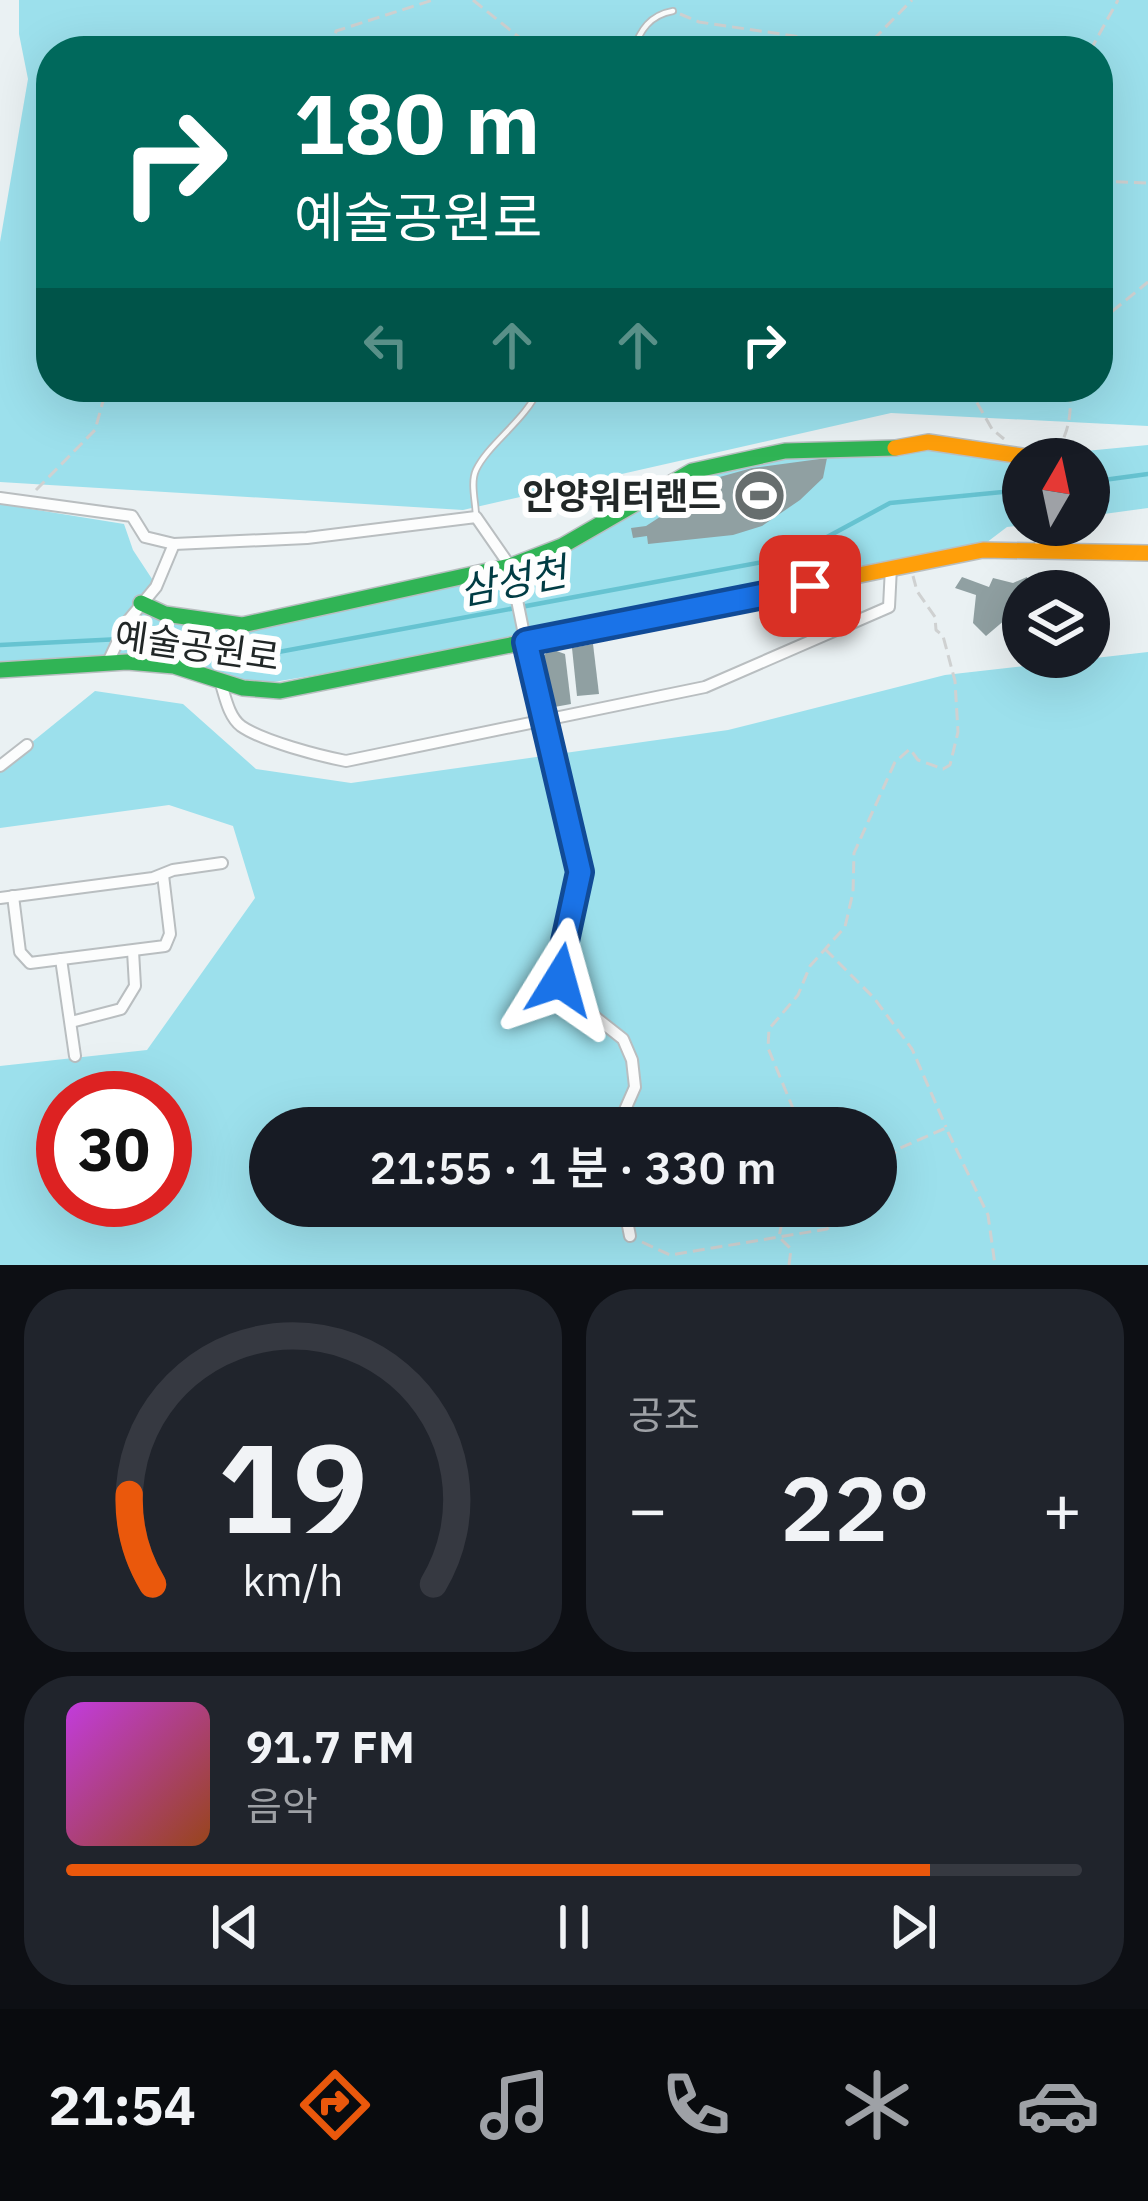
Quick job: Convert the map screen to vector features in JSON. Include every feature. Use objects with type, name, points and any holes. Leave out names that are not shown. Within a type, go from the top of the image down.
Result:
[{"type":"street","points":[[141,603],[166,614],[242,625],[511,573],[692,471],[785,451],[880,451],[928,442],[1002,452]]},
{"type":"street","points":[[0,498],[132,516],[145,537],[174,544],[307,538],[476,517],[511,573],[580,872],[560,980],[566,994],[623,1039],[632,1060],[635,1087],[626,1107]]},
{"type":"street","points":[[111,656],[127,622],[156,586],[174,544]]},
{"type":"street","name":"예술공원로","points":[[0,670],[111,656],[173,665],[243,688],[280,691],[524,634],[733,603],[982,550],[1148,554]]},
{"type":"street","points":[[220,681],[230,712],[240,725],[315,755],[346,760],[705,687],[889,608],[891,568]]},
{"type":"street","points":[[0,766],[27,745]]},
{"type":"street","points":[[164,874],[170,934],[165,946],[30,963],[20,952],[6,897],[222,863]]},
{"type":"street","points":[[71,1022],[121,1009],[135,986],[133,951]]},
{"type":"street","points":[[61,959],[76,1056]]},
{"type":"street","points":[[628,1227],[630,1236]]},
{"type":"lane","points":[[638,36],[662,13],[673,10]]},
{"type":"lane","points":[[476,517],[473,481],[477,467],[534,402]]},
{"type":"path","points":[[335,36],[336,31],[433,0]]},
{"type":"path","points":[[473,0],[517,36]]},
{"type":"path","points":[[878,36],[912,0]]},
{"type":"path","points":[[1098,36],[1118,0]]},
{"type":"path","points":[[673,10],[699,22],[794,36]]},
{"type":"path","points":[[1113,182],[1148,183]]},
{"type":"path","points":[[1113,311],[1148,282]]},
{"type":"path","points":[[27,500],[95,430],[103,402]]},
{"type":"path","points":[[977,402],[1002,438]]},
{"type":"path","points":[[1064,438],[1071,402]]},
{"type":"path","points":[[792,1107],[766,1039],[770,1029],[798,995],[809,966],[847,922],[854,853],[895,762],[910,749],[918,760],[943,770],[950,765],[958,732],[948,652],[943,636],[935,630],[935,617],[917,591],[910,563]]},
{"type":"path","points":[[824,947],[874,998],[912,1049],[988,1215],[995,1265]]},
{"type":"path","points":[[897,1150],[946,1128]]},
{"type":"path","points":[[779,1237],[781,1227]]},
{"type":"path","points":[[630,1236],[670,1255],[829,1227]]},
{"type":"path","points":[[779,1237],[790,1249],[789,1265]]},
{"type":"shaded area","points":[[19,0],[1148,0],[1148,426],[891,413],[463,510],[0,482],[0,242],[28,79],[19,34]]},
{"type":"shaded area","points":[[929,441],[1002,450],[1002,531],[982,546],[526,640],[243,687],[174,664],[0,668],[0,504],[124,524],[133,550],[156,585],[142,602],[242,624],[510,565],[692,470]]},
{"type":"shaded area","points":[[1148,445],[1148,508],[1110,513],[1110,449]]},
{"type":"shaded area","points":[[1148,652],[1148,1265],[0,1265],[0,1066],[147,1050],[255,898],[233,826],[169,805],[0,828],[0,768],[95,691],[183,704],[256,769],[351,783],[728,730],[945,675],[1002,669],[1002,678],[1110,678],[1110,656]]},
{"type":"building","points":[[827,458],[823,478],[762,526],[733,535],[648,544],[647,536],[633,538],[631,528],[646,526],[663,515],[658,508],[698,483],[752,468]]},
{"type":"building","points":[[962,577],[989,587],[993,578],[1002,580],[1002,622],[986,636],[973,623],[976,595],[955,588]]},
{"type":"building","points":[[593,644],[599,694],[577,696],[572,648]]},
{"type":"building","points":[[551,649],[565,654],[571,704],[549,708],[542,657]]},
{"type":"waterway","name":"삼성천","points":[[1110,479],[1148,474]]},
{"type":"waterway","name":"삼성천","points":[[0,645],[141,638],[273,653],[790,557],[890,503],[1002,492]]},
{"type":"traffic: fast","points":[[141,603],[165,614],[242,625],[510,566],[562,546],[692,471],[785,451],[895,448]]},
{"type":"traffic: fast","points":[[0,670],[127,662],[174,666],[243,688],[280,691],[726,602]]},
{"type":"traffic: slow","points":[[895,448],[928,442],[1002,453]]},
{"type":"traffic: slow","points":[[726,602],[983,550],[1148,553]]},
{"type":"place","name":"안양워터랜드","points":[[760,496]]},
{"type":"route","points":[[560,980],[580,872],[526,642],[810,586]]}]
